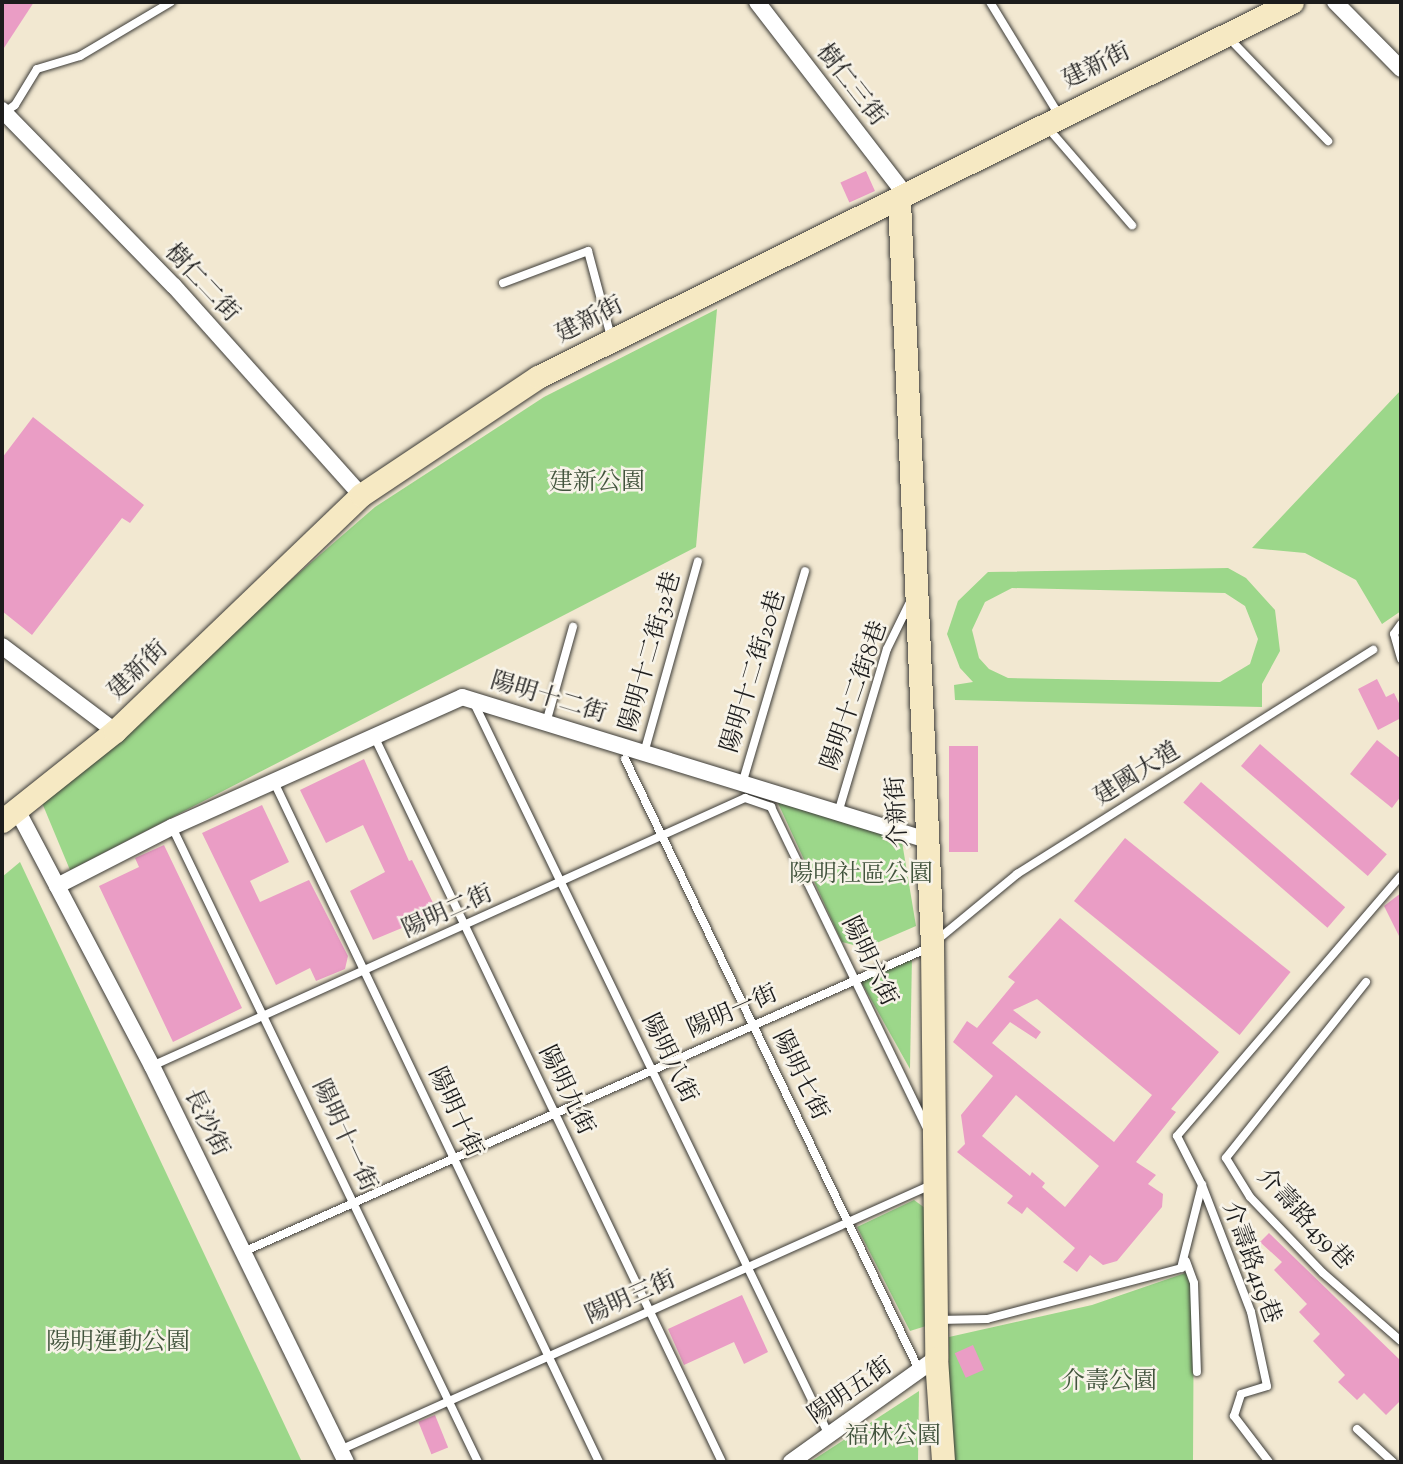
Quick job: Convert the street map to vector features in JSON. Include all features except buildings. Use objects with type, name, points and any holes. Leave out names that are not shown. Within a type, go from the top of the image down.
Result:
[{"type":"street","name":"樹仁三街","points":[[757,2],[900,188],[898,201]]},
{"type":"street","name":"建新街","points":[[9,814],[115,731],[361,495],[538,377],[612,338],[898,201],[1051,119],[1292,2]]},
{"type":"street","points":[[1335,2],[1401,68]]},
{"type":"street","name":"樹仁二街","points":[[3,111],[174,286],[361,495]]},
{"type":"street","name":"介新街","points":[[898,201],[932,946],[937,1320],[928,1365],[943,1462]]},
{"type":"street","points":[[2,646],[115,731]]},
{"type":"street","name":"陽明十二街","points":[[57,886],[172,827],[462,696],[927,840]]},
{"type":"street","name":"長沙街","points":[[9,814],[57,886],[152,1066],[343,1456]]},
{"type":"street","name":"陽明五街","points":[[791,1462],[928,1365]]},
{"type":"lane","points":[[3,111],[15,105],[37,69],[80,56],[171,2]]},
{"type":"lane","points":[[990,2],[1051,119],[1132,225]]},
{"type":"lane","points":[[1225,34],[1328,141]]},
{"type":"lane","points":[[503,283],[588,251],[612,338]]},
{"type":"lane","name":"陽明十二街32巷","points":[[644,753],[698,562]]},
{"type":"lane","name":"陽明十二街20巷","points":[[741,784],[805,571]]},
{"type":"lane","name":"陽明十二街8巷","points":[[838,813],[887,649],[915,593]]},
{"type":"lane","points":[[1401,624],[1394,634],[1401,659]]},
{"type":"lane","points":[[546,723],[573,627]]},
{"type":"lane","name":"建國大道","points":[[932,946],[1017,874],[1373,650]]},
{"type":"lane","name":"陽明八街","points":[[472,700],[829,1435]]},
{"type":"lane","name":"陽明九街","points":[[374,736],[722,1462]]},
{"type":"lane","name":"陽明七街","points":[[625,759],[848,1222],[928,1365]]},
{"type":"lane","name":"陽明十街","points":[[274,780],[599,1462]]},
{"type":"lane","name":"陽明二街","points":[[152,1066],[265,1013],[466,927],[746,798],[758,802]]},
{"type":"lane","name":"陽明六街","points":[[758,802],[771,807],[936,1146]]},
{"type":"lane","name":"陽明十一街","points":[[172,827],[265,1013],[478,1462]]},
{"type":"lane","name":"介壽路419巷","points":[[1269,1462],[1234,1416],[1241,1394],[1267,1386],[1251,1312],[1202,1185],[1177,1136],[1401,876]]},
{"type":"lane","name":"陽明一街","points":[[243,1252],[932,946]]},
{"type":"lane","name":"介壽路459巷","points":[[1366,982],[1226,1157],[1250,1197],[1305,1254],[1401,1341]]},
{"type":"lane","name":"陽明三街","points":[[343,1456],[449,1402],[937,1182]]},
{"type":"lane","points":[[1197,1373],[1194,1283],[1186,1261],[1189,1224],[1202,1185]]},
{"type":"lane","points":[[937,1320],[987,1319],[1151,1278],[1181,1268],[1186,1261]]},
{"type":"lane","points":[[1357,1429],[1393,1462]]},
{"type":"green space","name":"建新公園","points":[[717,309],[696,547],[70,870],[40,798],[375,507],[544,397]]},
{"type":"green space","points":[[1401,390],[1401,611],[1382,624],[1356,580],[1305,553],[1252,548]]},
{"type":"green space","points":[[1228,568],[1246,578],[1275,610],[1280,651],[1262,684],[1262,707],[955,700],[954,685],[973,682],[960,668],[947,634],[958,601],[988,572]],"holes":[[[1012,588],[1225,593],[1245,606],[1258,639],[1250,664],[1220,682],[1008,678],[989,669],[979,658],[972,630],[985,602]]]},
{"type":"green space","name":"陽明社區公園","points":[[777,801],[901,836],[916,926],[865,948],[842,942]]},
{"type":"green space","name":"陽明運動公園","points":[[20,862],[302,1462],[2,1462],[2,877]]},
{"type":"green space","points":[[912,955],[910,1069],[859,978]]},
{"type":"green space","points":[[914,1200],[925,1208],[926,1326],[910,1331],[857,1227]]},
{"type":"green space","name":"介壽公園","points":[[1194,1270],[1193,1462],[949,1462],[949,1337],[1092,1305]]},
{"type":"green space","name":"福林公園","points":[[919,1391],[918,1462],[810,1462]]}]
